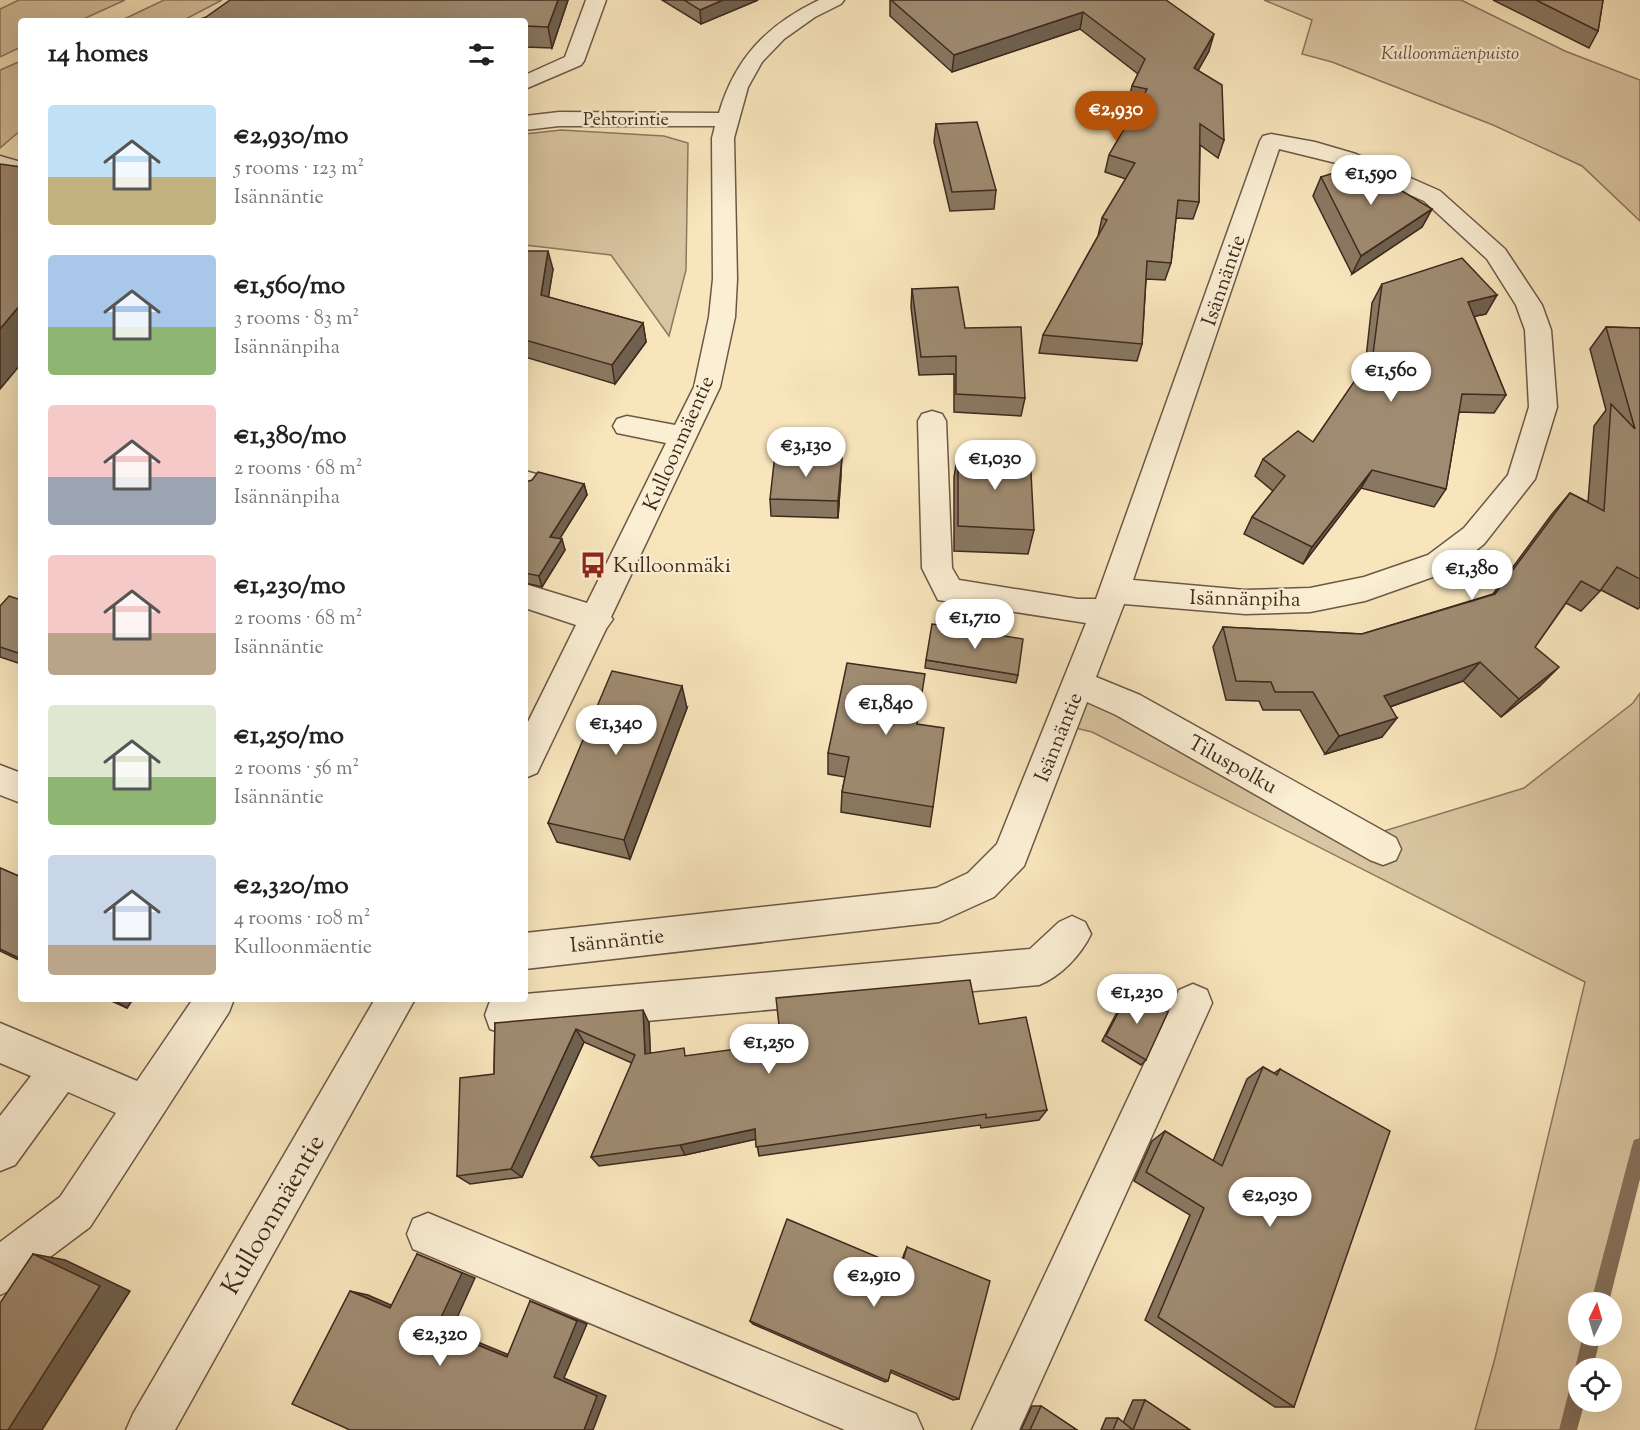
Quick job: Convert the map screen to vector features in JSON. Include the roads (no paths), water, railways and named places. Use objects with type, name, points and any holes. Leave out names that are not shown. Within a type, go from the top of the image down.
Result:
[{"type":"street","points":[[528,82],[574,61],[596,0]]},
{"type":"street","name":"Kulloonmäentie","points":[[528,757],[597,619],[707,387],[722,317],[725,279],[723,138],[737,87],[754,59],[777,35],[808,13],[834,0]]},
{"type":"street","name":"Pehtorintie","points":[[528,123],[559,119],[727,120]]},
{"type":"street","name":"Isännäntie","points":[[528,951],[939,905],[981,885],[1011,854],[1110,601],[1271,141]]},
{"type":"street","name":"Isännänpiha","points":[[932,421],[937,568],[950,591],[1078,611],[1110,601],[1310,600],[1365,589],[1439,563],[1474,536],[1521,479],[1543,407],[1538,330],[1529,305],[1496,254],[1432,196],[1348,159],[1315,149],[1271,141]]},
{"type":"street","points":[[0,163],[18,168]]},
{"type":"street","points":[[627,426],[684,436]]},
{"type":"street","points":[[528,597],[597,619]]},
{"type":"street","name":"Tiluspolku","points":[[1079,684],[1128,705],[1383,849]]},
{"type":"street","points":[[0,780],[18,787]]},
{"type":"street","points":[[504,1015],[1039,967],[1072,934]]},
{"type":"street","points":[[0,1273],[7,1263],[75,1212],[213,1002]]},
{"type":"street","name":"Kulloonmäentie","points":[[148,1430],[394,1002]]},
{"type":"street","points":[[995,1430],[1193,1003]]},
{"type":"street","points":[[0,1043],[145,1105]]},
{"type":"street","points":[[0,1150],[60,1069]]},
{"type":"street","points":[[428,1234],[900,1430]]},
{"type":"waterway","points":[[1603,1292],[1640,1146]]},
{"type":"waterway","points":[[1586,1358],[1589,1346]]},
{"type":"waterway","points":[[1568,1430],[1572,1412]]},
{"type":"place","name":"Kulloonmäki","points":[[593,565]]},
{"type":"park label","name":"Kulloonmäenpuisto","points":[[1450,53]]}]
